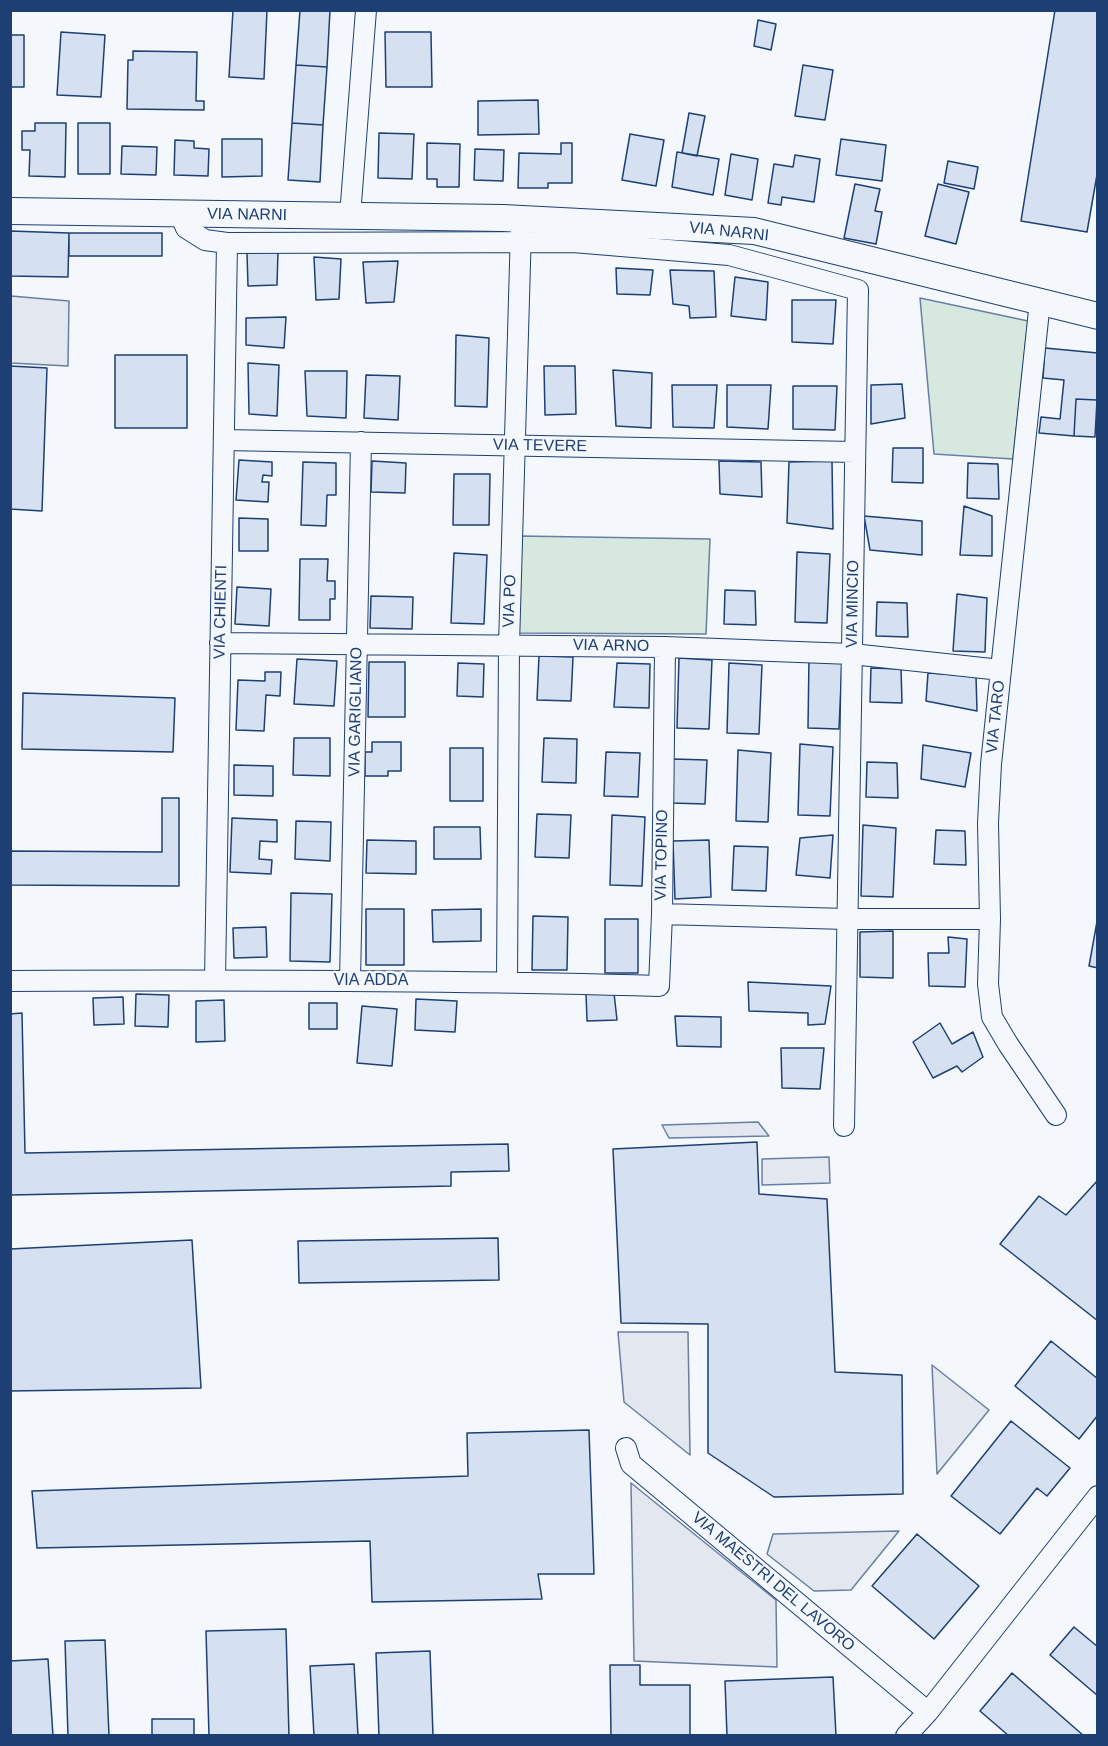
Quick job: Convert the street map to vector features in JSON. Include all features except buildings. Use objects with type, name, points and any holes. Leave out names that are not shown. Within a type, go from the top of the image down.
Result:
[{"type":"main road","name":"VIA NARNI","points":[[10,211],[350,216],[521,231],[754,231],[1098,316]]},
{"type":"street","points":[[350,216],[366,10]]},
{"type":"street","name":"VIA NARNI","points":[[180,214],[186,228],[195,234],[205,240],[227,243],[521,231],[573,242],[729,255],[858,290]]},
{"type":"street","name":"VIA PO","points":[[507,982],[509,645],[521,231]]},
{"type":"street","name":"VIA CHIENTI","points":[[215,980],[227,243]]},
{"type":"street","name":"VIA MINCIO","points":[[844,1126],[858,290]]},
{"type":"street","name":"VIA TARO","points":[[1040,301],[991,764],[988,823],[990,919],[988,984],[992,1017],[1056,1115]]},
{"type":"street","name":"VIA TEVERE","points":[[224,440],[855,452]]},
{"type":"street","name":"VIA GARIGLIANO","points":[[351,981],[361,442]]},
{"type":"street","name":"VIA ARNO","points":[[220,643],[665,646],[852,654],[1001,670]]},
{"type":"street","name":"VIA TOPINO","points":[[665,646],[662,914],[847,919]]},
{"type":"street","name":"VIA ADDA","points":[[10,981],[507,982],[659,986],[662,914]]},
{"type":"street","points":[[847,919],[990,919]]},
{"type":"street","name":"VIA MAESTRI DEL LAVORO","points":[[626,1448],[631,1464],[928,1712]]},
{"type":"street","points":[[906,1736],[928,1712],[1098,1496]]},
{"type":"shaded area","points":[[11,296],[69,301],[68,366],[11,363]]},
{"type":"shaded area","points":[[920,298],[1028,321],[1013,459],[934,454]]},
{"type":"shaded area","points":[[520,536],[710,539],[706,634],[516,633]]},
{"type":"shaded area","points":[[758,1122],[769,1136],[669,1138],[662,1125]]},
{"type":"shaded area","points":[[829,1157],[830,1183],[762,1185],[762,1159]]},
{"type":"shaded area","points":[[618,1332],[688,1332],[690,1455],[624,1402]]},
{"type":"shaded area","points":[[932,1365],[989,1410],[937,1474]]},
{"type":"shaded area","points":[[631,1483],[776,1600],[777,1667],[634,1661]]},
{"type":"shaded area","points":[[899,1531],[851,1590],[814,1591],[767,1554],[773,1534]]}]
